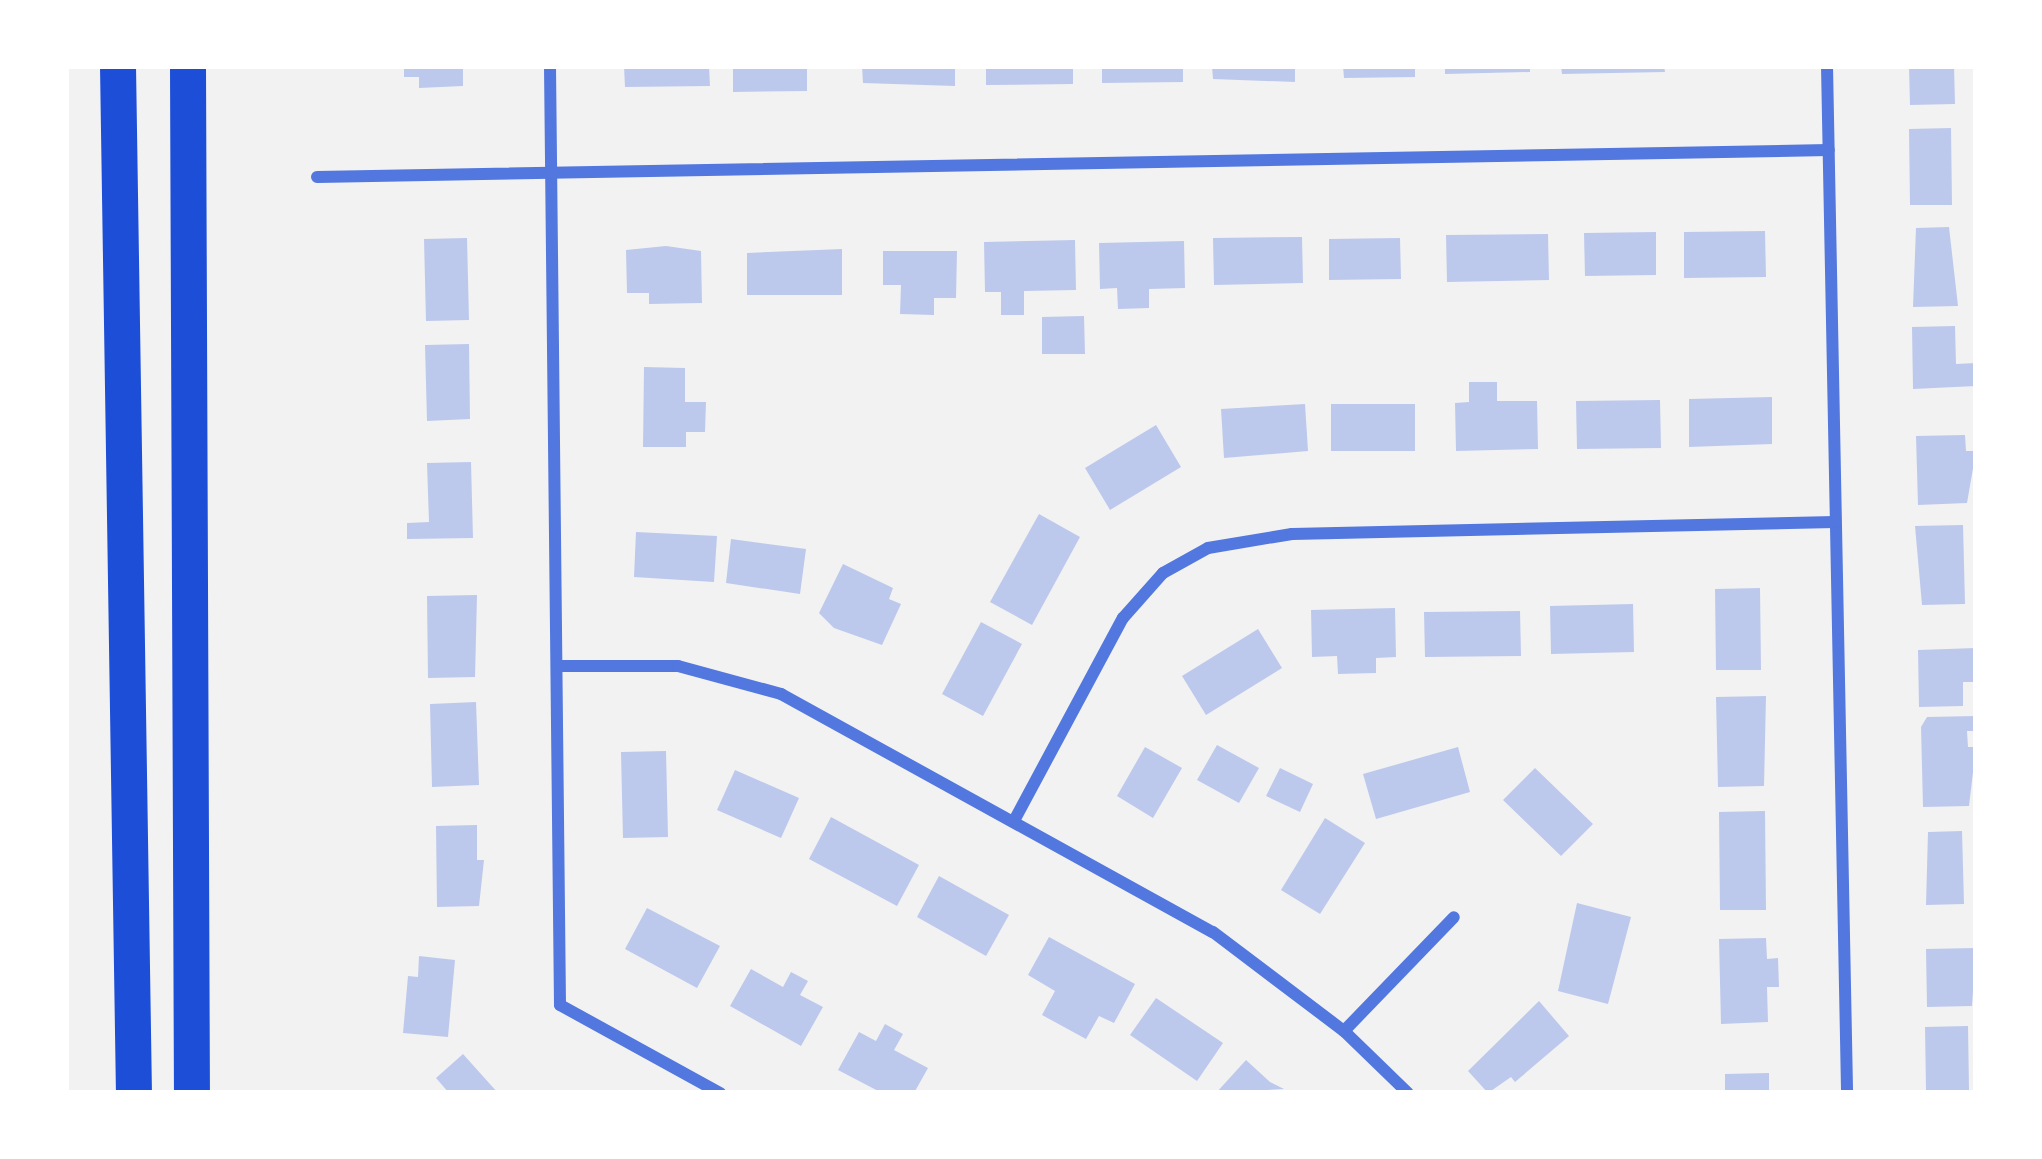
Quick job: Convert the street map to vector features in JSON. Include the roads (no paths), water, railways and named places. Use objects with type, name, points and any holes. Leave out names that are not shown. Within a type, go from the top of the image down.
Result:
[{"type":"highway","points":[[118,66],[134,1093]]},
{"type":"highway","points":[[188,66],[192,1093]]},
{"type":"highway","points":[[194,970],[206,1093]]},
{"type":"street","points":[[550,66],[560,1005],[721,1093]]},
{"type":"street","points":[[1828,66],[1846,1093]]},
{"type":"street","points":[[317,177],[1829,150]]},
{"type":"street","points":[[1015,819],[1123,618],[1163,573],[1208,548],[1292,534],[1835,522]]},
{"type":"street","points":[[556,665],[678,666],[736,676],[1015,819],[1214,932],[1344,1031],[1408,1093]]},
{"type":"street","points":[[1344,1031],[1454,916]]}]
